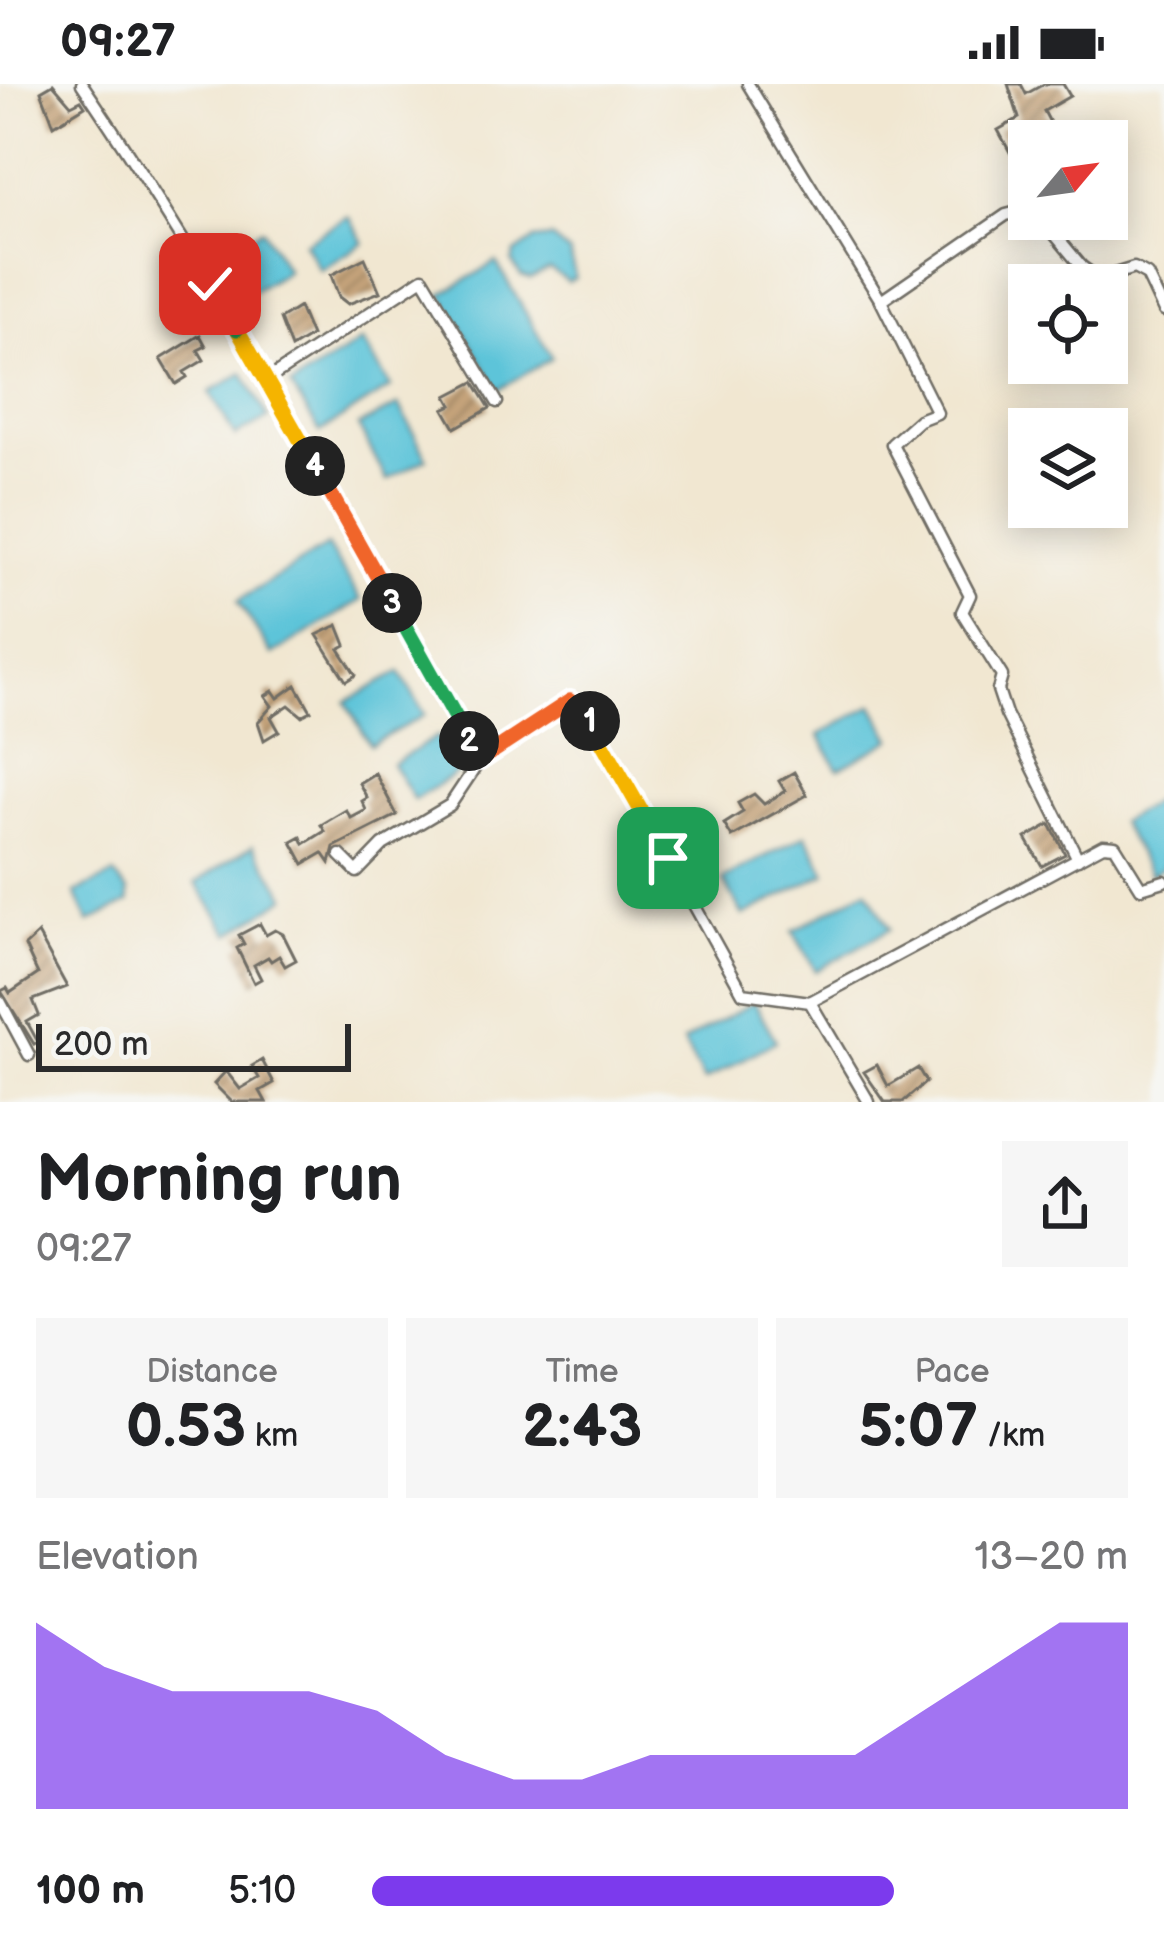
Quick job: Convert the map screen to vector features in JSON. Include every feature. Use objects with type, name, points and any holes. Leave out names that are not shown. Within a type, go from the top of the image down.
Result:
[{"type":"street","points":[[82,84],[153,188],[267,380],[480,760]]},
{"type":"street","points":[[748,84],[881,301],[937,413],[919,420],[892,444],[970,595],[962,612],[1002,676],[998,690],[1006,714],[1078,859]]},
{"type":"street","points":[[881,301],[1008,214]]},
{"type":"street","points":[[1060,240],[1082,267],[1100,279],[1134,268],[1147,275],[1164,311]]},
{"type":"street","points":[[267,380],[423,278],[497,402]]},
{"type":"street","points":[[340,855],[357,872],[382,845],[449,805],[480,760],[570,701],[592,724],[743,992],[810,1002],[1103,845],[1115,846],[1141,889],[1164,881]]},
{"type":"street","points":[[0,1001],[29,1055]]},
{"type":"street","points":[[810,1002],[869,1102]]},
{"type":"water","points":[[348,216],[364,243],[320,270],[304,243]]},
{"type":"water","points":[[262,229],[287,271],[231,304],[206,262]]},
{"type":"water","points":[[551,238],[570,253],[575,278],[568,282],[550,269],[530,279],[521,276],[512,262],[515,253],[534,240]]},
{"type":"water","points":[[496,262],[552,358],[498,390],[442,294]]},
{"type":"water","points":[[362,341],[391,387],[320,432],[291,386]]},
{"type":"water","points":[[243,373],[268,418],[235,436],[210,392]]},
{"type":"water","points":[[399,405],[427,458],[387,480],[358,426]]},
{"type":"water","points":[[327,546],[361,600],[272,655],[238,601]]},
{"type":"water","points":[[400,672],[425,715],[370,745],[346,702]]},
{"type":"water","points":[[873,705],[892,739],[838,769],[819,735]]},
{"type":"water","points":[[438,736],[460,771],[414,800],[392,764]]},
{"type":"water","points":[[1164,796],[1164,867],[1151,875],[1120,822]]},
{"type":"water","points":[[806,835],[826,873],[743,916],[723,879]]},
{"type":"water","points":[[253,845],[287,897],[230,934],[196,883]]},
{"type":"water","points":[[114,875],[128,891],[129,902],[89,922],[75,893]]},
{"type":"water","points":[[867,889],[890,929],[816,971],[793,931]]},
{"type":"water","points":[[754,1002],[776,1041],[704,1081],[683,1042]]},
{"type":"building","points":[[53,84],[71,105],[81,100],[85,106],[54,125],[41,91]]},
{"type":"building","points":[[1008,84],[1021,84],[1026,94],[1044,84],[1063,84],[1070,96],[1044,111],[1049,120],[1016,120],[1019,118]]},
{"type":"building","points":[[1008,124],[1008,149],[998,130]]},
{"type":"building","points":[[365,258],[380,292],[348,304],[339,297],[331,275]]},
{"type":"building","points":[[299,307],[311,336],[291,348],[280,319]]},
{"type":"building","points":[[200,335],[206,346],[198,350],[204,360],[184,372],[187,377],[176,384],[161,359]]},
{"type":"building","points":[[474,382],[490,408],[455,428],[444,409],[452,405],[447,396]]},
{"type":"building","points":[[338,625],[346,645],[339,649],[356,675],[346,681],[317,635]]},
{"type":"building","points":[[296,685],[311,711],[302,716],[289,705],[271,717],[279,731],[264,740],[258,722],[272,706],[265,696],[273,691],[278,698]]},
{"type":"building","points":[[794,772],[807,795],[732,837],[724,824],[743,812],[738,803],[754,794],[764,804],[785,791],[779,781]]},
{"type":"building","points":[[375,773],[397,815],[334,847],[330,863],[323,853],[304,864],[292,842],[301,837],[304,844],[325,831],[321,825],[346,810],[351,818],[366,810],[362,801],[367,798],[359,783]]},
{"type":"building","points":[[1050,824],[1065,854],[1042,866],[1026,838]]},
{"type":"building","points":[[260,924],[266,935],[275,930],[283,934],[296,960],[285,966],[279,956],[271,961],[268,957],[254,965],[261,979],[254,983],[237,948],[244,944],[239,935]]},
{"type":"building","points":[[38,934],[67,987],[33,1000],[39,1015],[27,1022],[38,1042],[34,1044],[1,991],[7,988],[10,993],[38,974],[25,946]]},
{"type":"building","points":[[262,1060],[274,1083],[260,1091],[266,1102],[232,1102],[214,1084],[226,1071],[240,1089],[259,1078],[252,1066]]},
{"type":"building","points":[[877,1065],[888,1086],[918,1068],[926,1082],[903,1102],[885,1102],[864,1072]]},
{"type":"route","points":[[210,284],[480,760],[570,701],[592,724],[668,858]]}]
